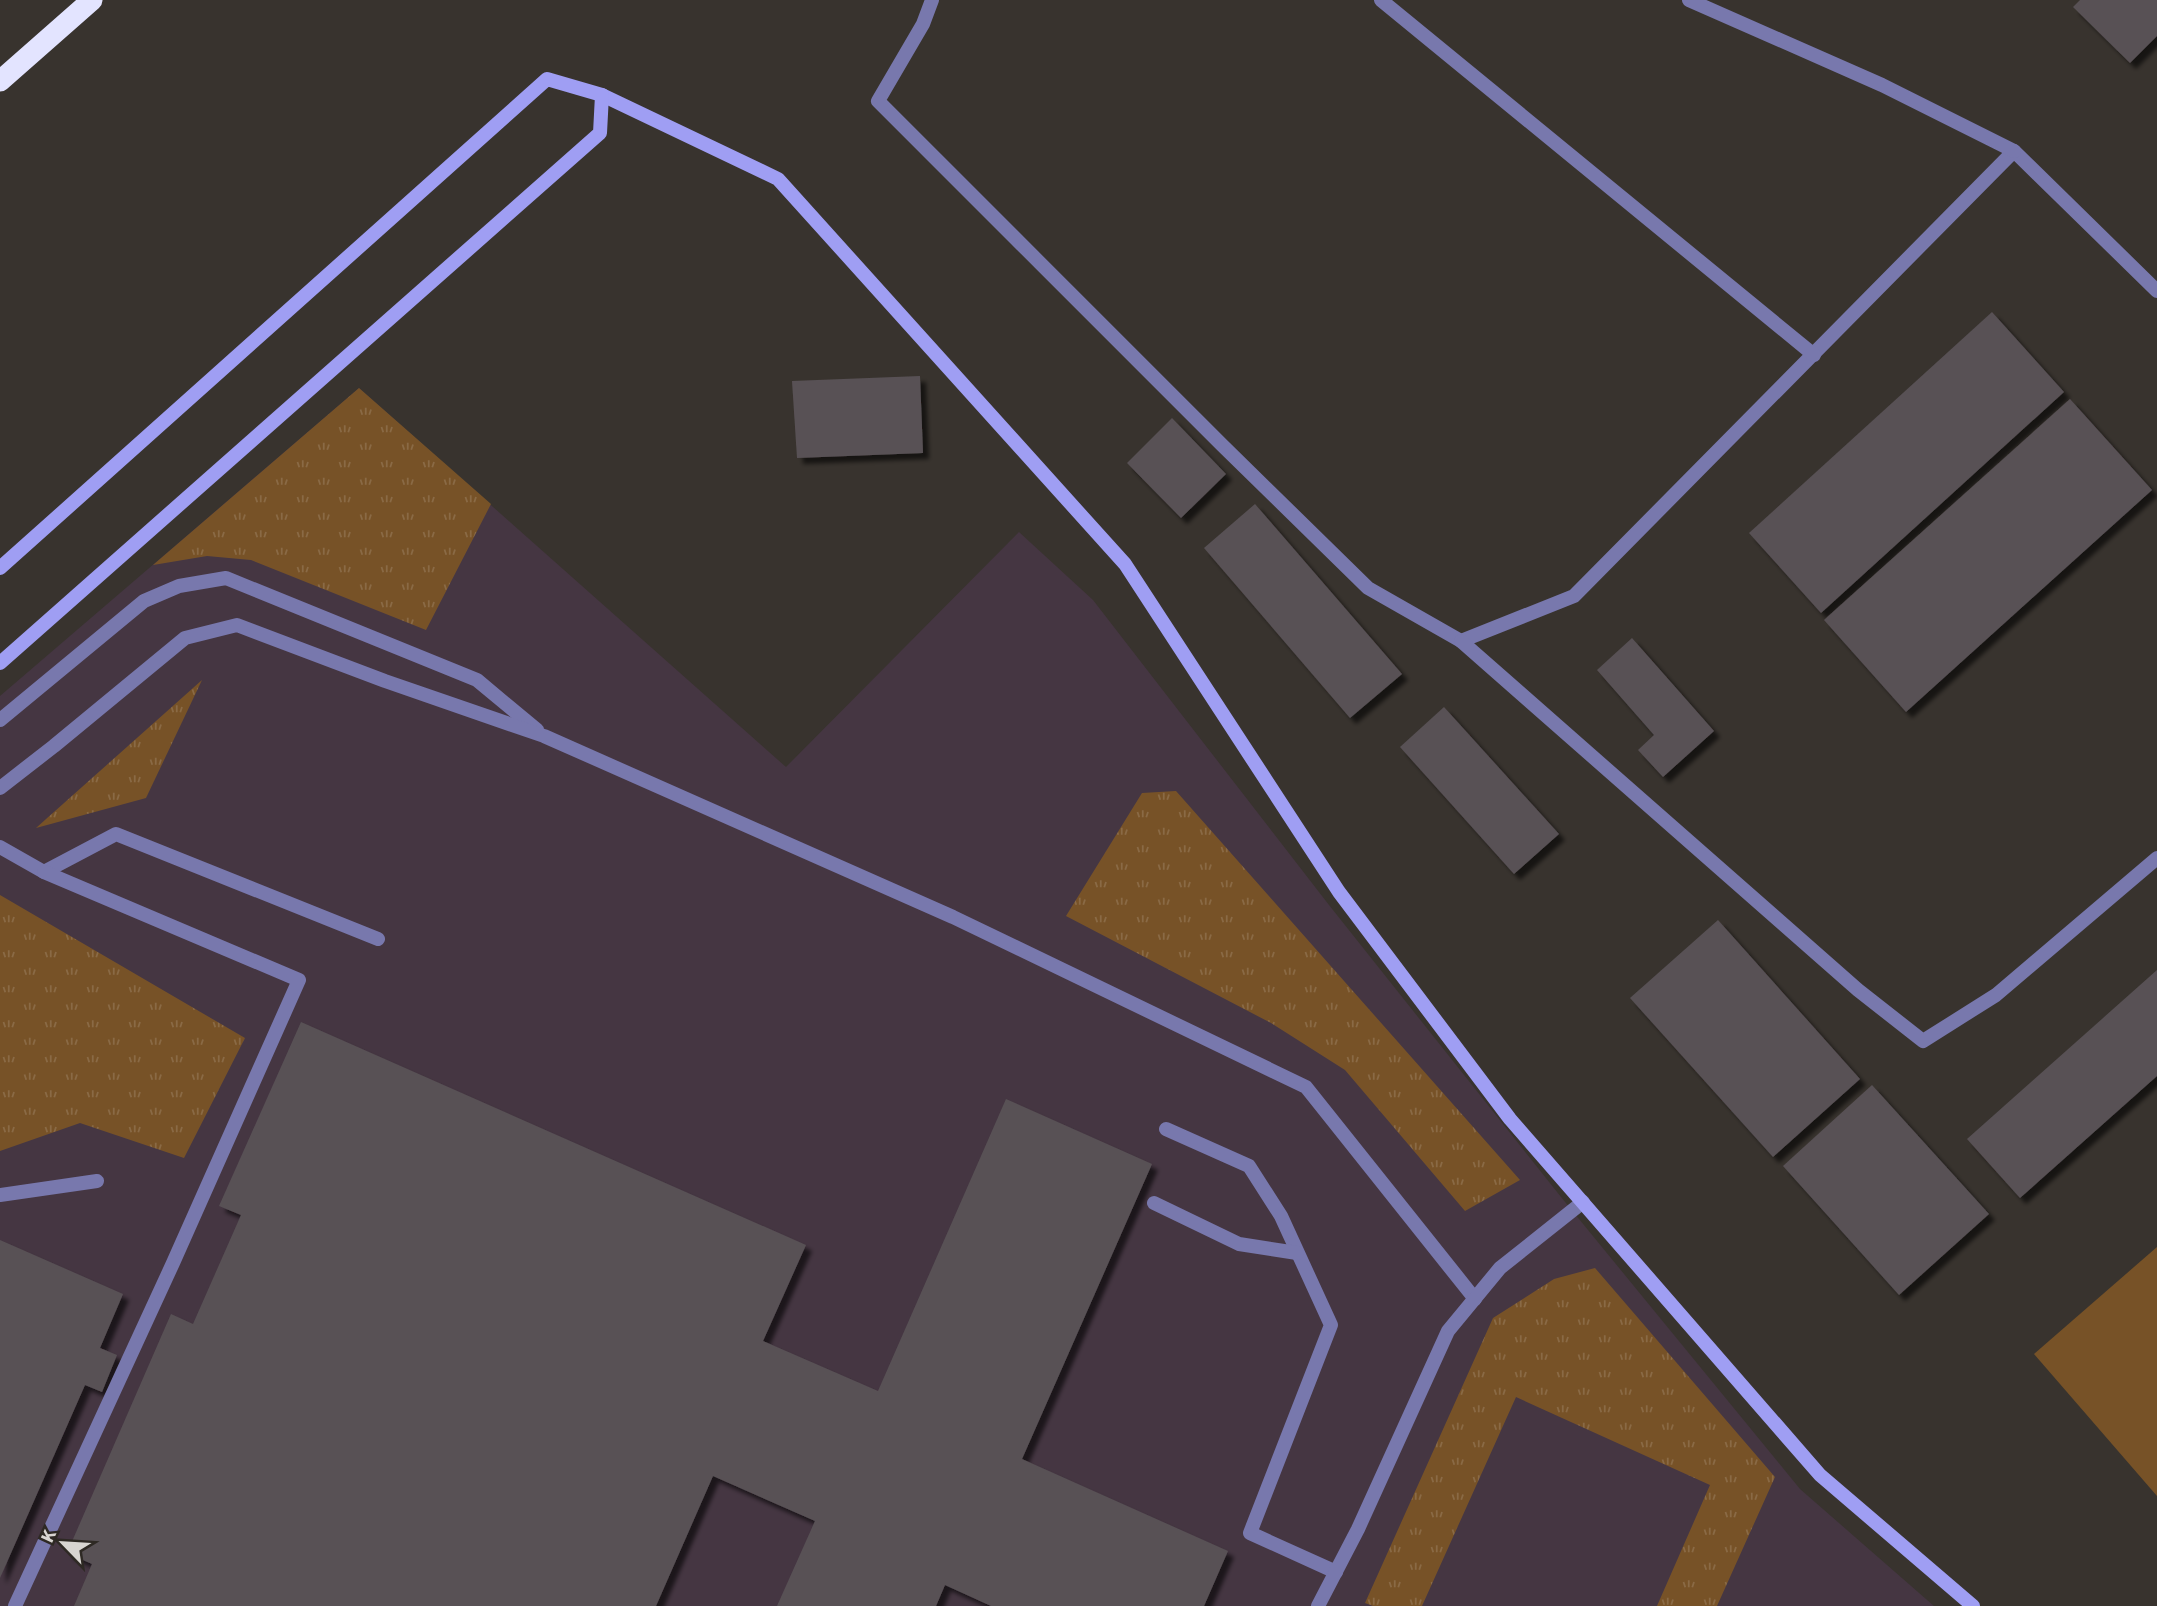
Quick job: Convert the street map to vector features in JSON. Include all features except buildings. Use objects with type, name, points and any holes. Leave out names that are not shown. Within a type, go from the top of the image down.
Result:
[{"type":"highway","points":[[0,81],[92,0]]},
{"type":"street","points":[[932,0],[923,24],[878,101],[1368,588],[1461,641],[1858,990],[1923,1041],[1996,995],[2157,858]]},
{"type":"street","points":[[1381,0],[1814,355]]},
{"type":"street","points":[[1689,0],[1882,85],[2014,152],[2157,291]]},
{"type":"street","points":[[0,568],[547,79],[602,95],[778,179],[1125,564],[1339,892],[1510,1119],[1820,1475],[1973,1606]]},
{"type":"street","points":[[0,663],[600,133],[602,95]]},
{"type":"street","points":[[1461,641],[1574,596],[2014,152]]},
{"type":"street","points":[[0,720],[144,601],[179,586],[226,578],[477,680],[544,736]]},
{"type":"street","points":[[0,788],[185,638],[237,625],[544,736],[953,917],[1306,1087],[1475,1299]]},
{"type":"street","points":[[44,872],[116,834],[378,939]]},
{"type":"street","points":[[0,847],[44,872],[299,980],[173,1263],[15,1606]]},
{"type":"street","points":[[1166,1129],[1249,1166],[1281,1216],[1331,1325],[1250,1533],[1336,1572]]},
{"type":"street","points":[[0,1195],[97,1181]]},
{"type":"street","points":[[1318,1606],[1358,1529],[1448,1331],[1500,1268],[1583,1202]]},
{"type":"street","points":[[1154,1203],[1239,1244],[1297,1253]]},
{"type":"shaded area","points":[[359,388],[786,767],[1019,532],[1093,600],[1329,905],[1561,1197],[1800,1489],[1934,1606],[0,1606],[0,696]]},
{"type":"green space","points":[[359,388],[491,504],[426,630],[251,560],[207,556],[153,565]]},
{"type":"green space","points":[[202,680],[146,798],[36,828]]},
{"type":"green space","points":[[1176,791],[1520,1180],[1465,1211],[1345,1070],[1271,1023],[1066,916],[1142,793]]},
{"type":"green space","points":[[0,895],[245,1038],[184,1158],[80,1123],[0,1151]]},
{"type":"green space","points":[[2157,1247],[2157,1496],[2034,1354]]},
{"type":"green space","points":[[1595,1268],[1775,1477],[1717,1606],[1657,1606],[1710,1485],[1516,1397],[1422,1606],[1373,1606],[1365,1603],[1493,1318],[1554,1279]]}]
